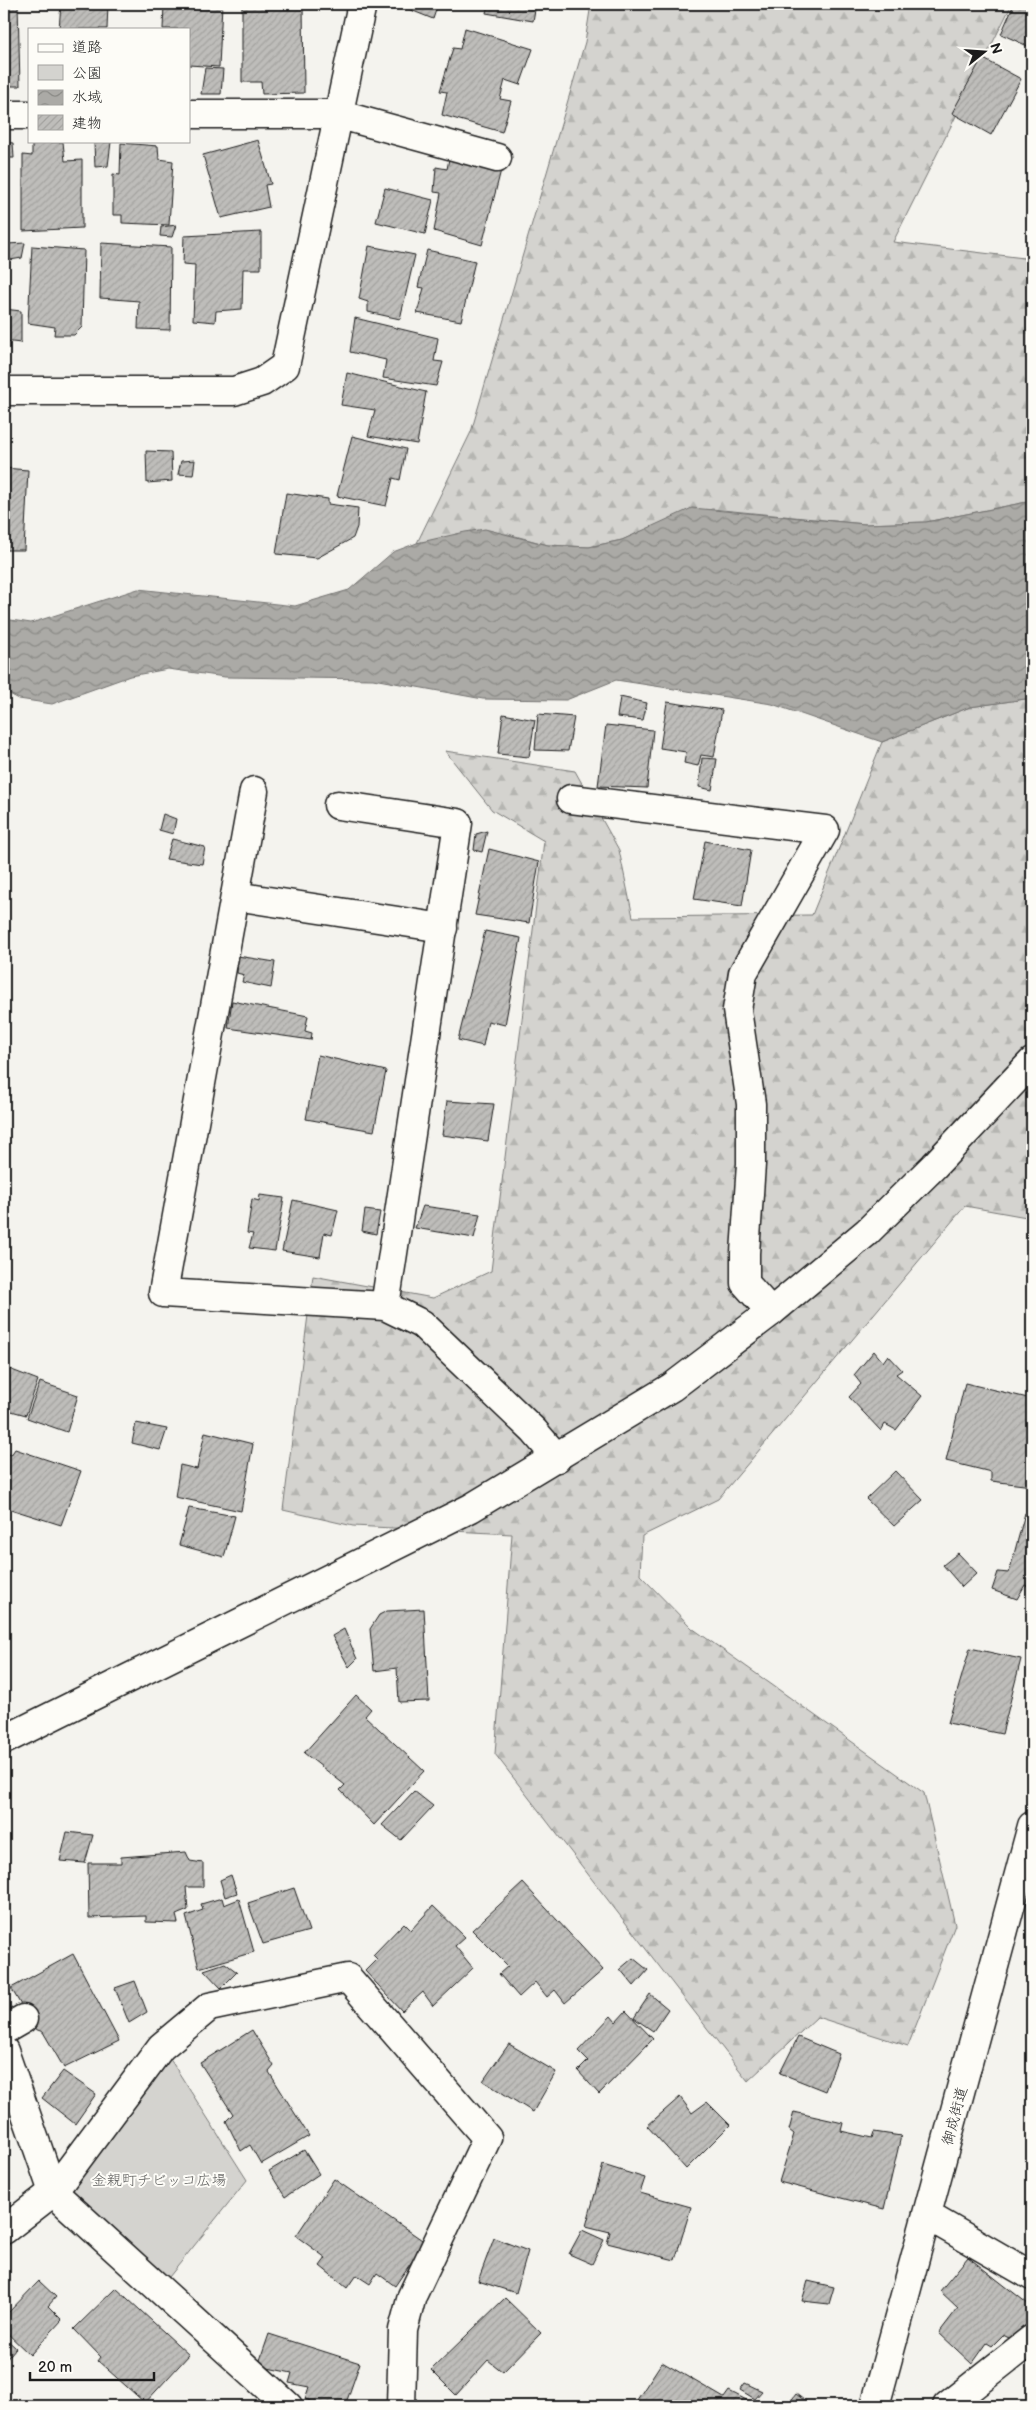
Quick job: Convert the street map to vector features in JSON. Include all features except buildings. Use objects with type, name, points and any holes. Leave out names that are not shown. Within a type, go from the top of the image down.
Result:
[{"type":"street","points":[[4,391],[234,391],[262,382],[284,366],[362,4]]},
{"type":"street","points":[[190,114],[337,114],[497,158]]},
{"type":"street","points":[[4,115],[28,115]]},
{"type":"street","points":[[254,791],[163,1292],[385,1306],[422,1324],[534,1431],[557,1458]]},
{"type":"street","points":[[570,799],[826,830],[743,973],[737,1010],[751,1104],[752,1164],[745,1253],[745,1283],[771,1312]]},
{"type":"street","points":[[338,805],[458,824],[385,1306]]},
{"type":"street","points":[[235,896],[443,928]]},
{"type":"street","points":[[4,1740],[471,1508],[557,1458],[672,1387],[771,1312],[867,1232],[934,1166],[1032,1062]]},
{"type":"street","name":"御成街道","points":[[875,2406],[928,2216],[1032,1826]]},
{"type":"street","points":[[4,2230],[53,2192],[162,2047],[209,2007],[348,1978],[487,2138],[412,2296],[403,2330],[401,2406]]},
{"type":"street","points":[[4,2050],[53,2192],[288,2406]]},
{"type":"street","points":[[928,2216],[1032,2276]]},
{"type":"street","points":[[947,2406],[1032,2339]]},
{"type":"green space","points":[[591,4],[1012,4],[893,242],[1032,259],[1032,501],[926,522],[865,524],[712,509],[650,528],[622,540],[589,547],[548,545],[508,534],[439,539],[417,543],[471,432],[585,42]]},
{"type":"green space","points":[[1032,698],[1032,1218],[965,1206],[718,1499],[642,1536],[640,1575],[692,1628],[924,1793],[955,1925],[908,2046],[817,2017],[748,2081],[495,1754],[512,1534],[353,1526],[283,1510],[313,1276],[433,1298],[491,1271],[544,841],[492,810],[445,751],[575,771],[619,850],[633,917],[812,915],[882,742],[970,707]]},
{"type":"green space","name":"金親町チビッコ広場","points":[[170,2059],[247,2180],[165,2282],[65,2186]]},
{"type":"water","points":[[1032,501],[1032,698],[970,707],[882,742],[772,704],[616,680],[566,700],[483,699],[373,679],[225,677],[168,669],[130,676],[52,704],[19,699],[4,691],[4,619],[31,623],[138,589],[295,606],[349,590],[393,552],[417,543],[485,529],[548,545],[589,547],[622,540],[692,508],[865,524],[926,522]]}]
